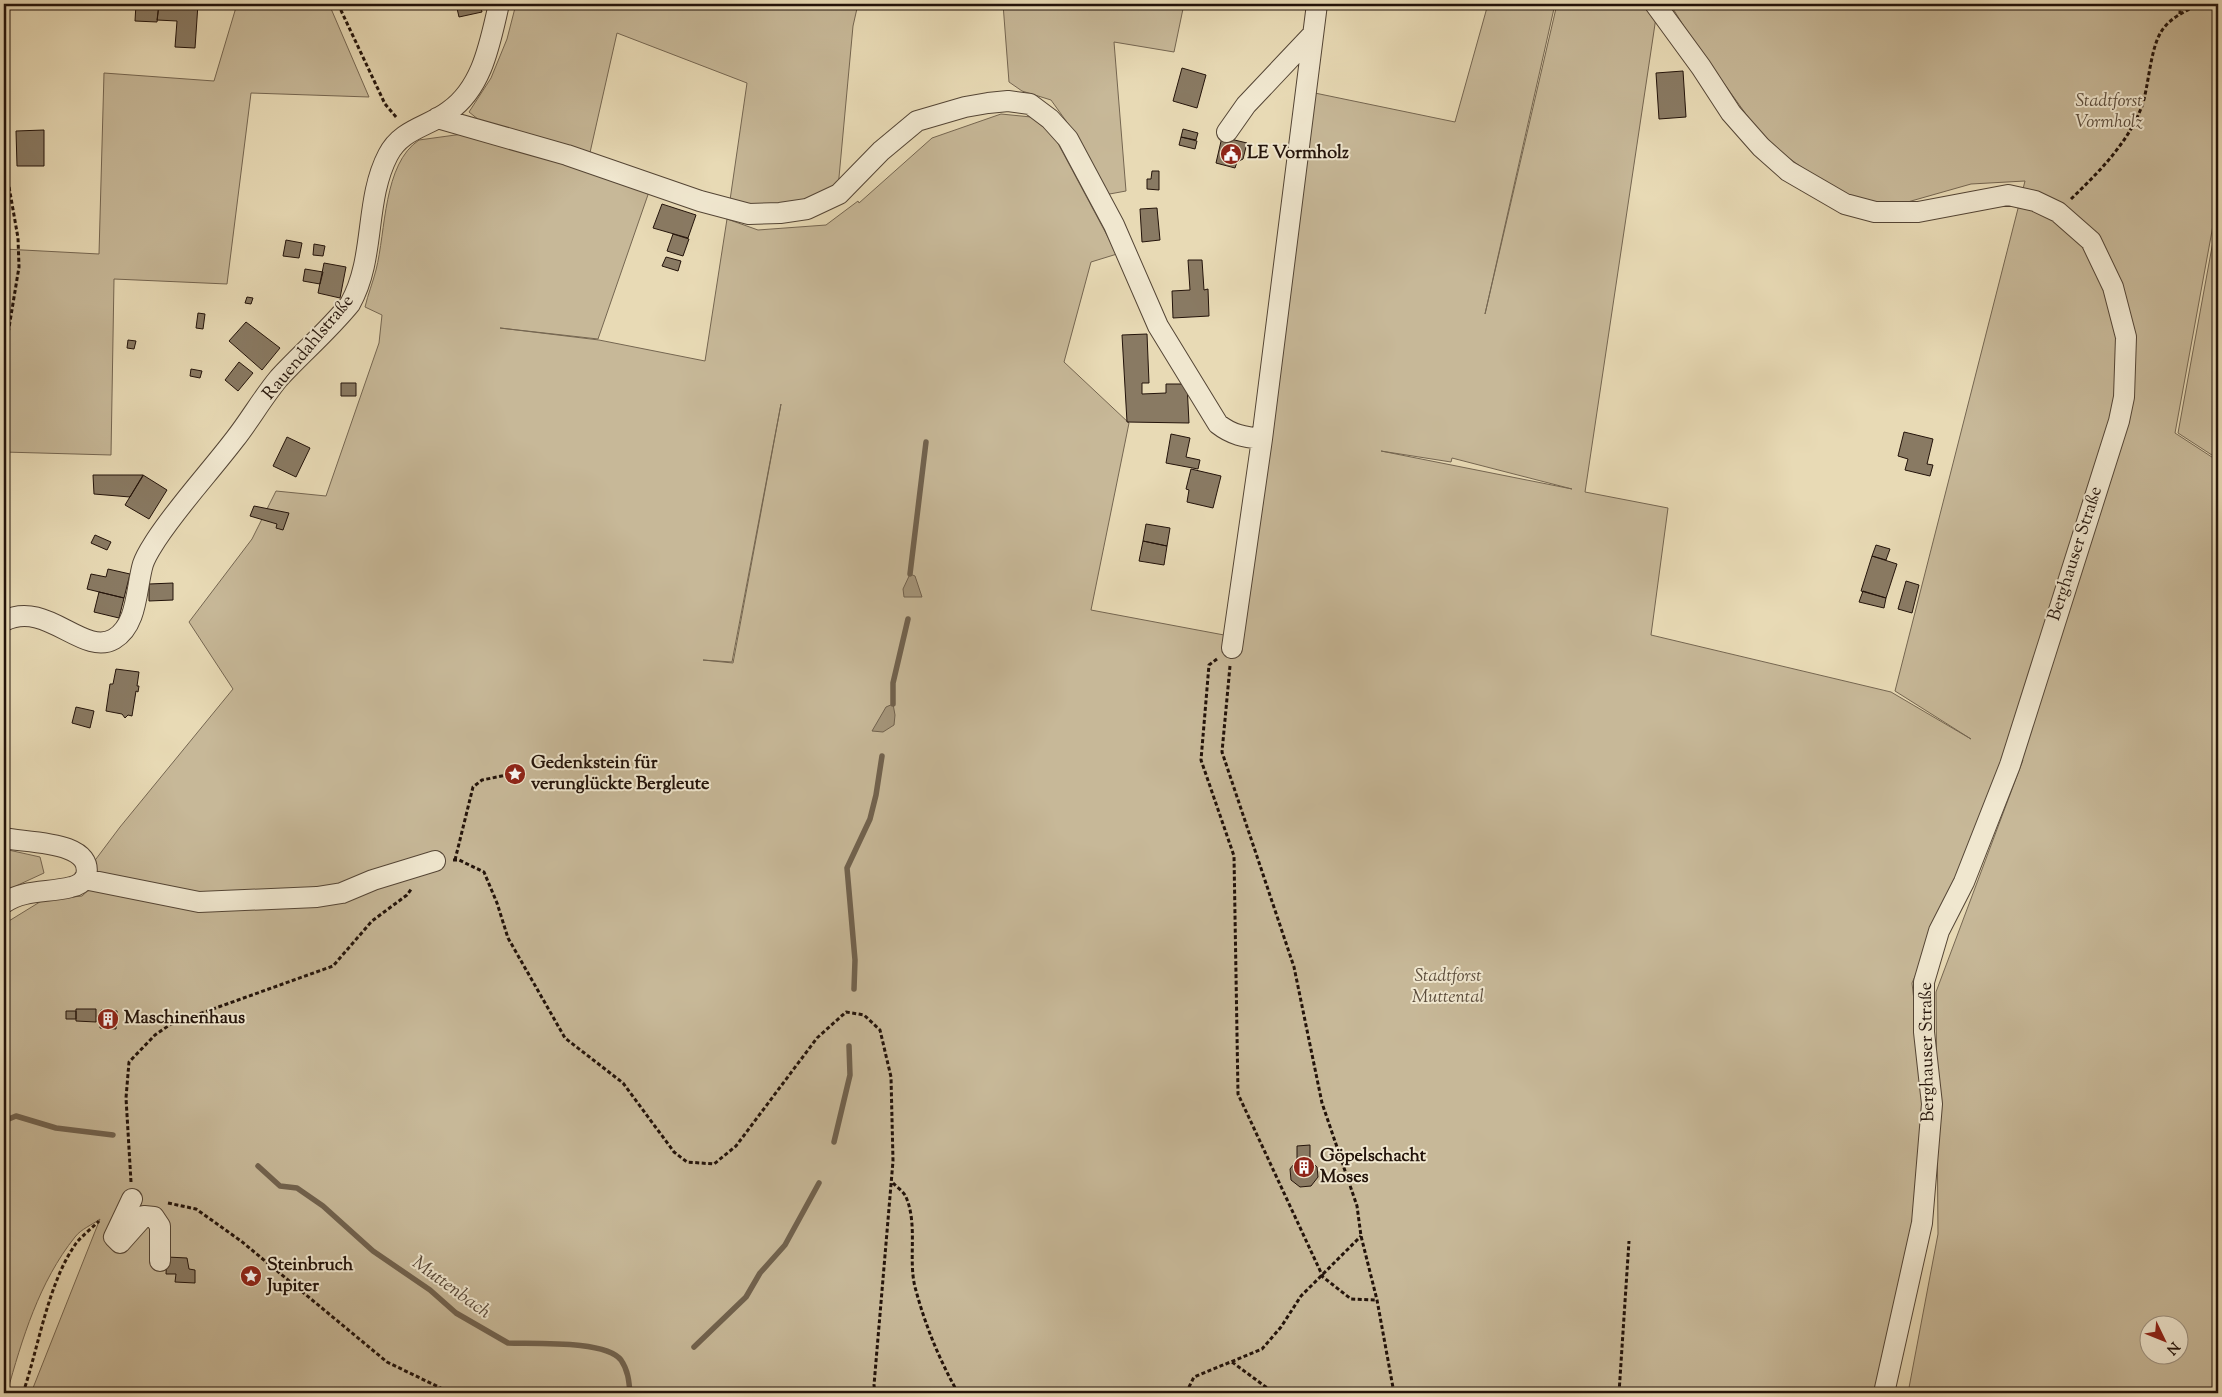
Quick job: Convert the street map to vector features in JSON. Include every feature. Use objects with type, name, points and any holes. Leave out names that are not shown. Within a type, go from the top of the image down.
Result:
[{"type":"street","name":"Rauendahlstraße","points":[[4,621],[12,617],[34,616],[89,640],[101,642],[115,638],[125,628],[132,614],[144,564],[161,533],[236,438],[278,380],[350,304],[365,266],[377,189],[383,166],[394,146],[409,132],[437,118],[459,103],[479,74],[486,56],[499,4]]},
{"type":"street","points":[[1232,648],[1262,439],[1317,4]]},
{"type":"street","name":"Berghauser Straße","points":[[1655,4],[1702,67],[1731,113],[1761,147],[1788,171],[1845,204],[1875,212],[1918,212],[2008,195],[2035,201],[2058,212],[2091,241],[2114,287],[2126,337],[2124,397],[2119,421],[2010,765],[1964,882],[1940,930],[1924,982],[1924,1032],[1932,1104],[1922,1222],[1884,1393]]},
{"type":"street","points":[[1227,132],[1246,105],[1313,34]]},
{"type":"street","points":[[437,118],[568,156],[700,201],[748,214],[780,213],[808,209],[838,194],[881,151],[917,121],[965,107],[988,103],[1008,101],[1030,104],[1039,109],[1059,128],[1078,156],[1114,225],[1158,326],[1218,424],[1228,432],[1241,437],[1262,439]]},
{"type":"street","points":[[4,838],[69,848],[82,858],[86,867],[84,880]]},
{"type":"street","points":[[4,903],[26,894],[71,887],[84,880],[199,902],[317,897],[342,892],[373,880],[435,862]]},
{"type":"street","points":[[132,1199],[114,1237],[120,1243],[144,1216],[154,1217],[160,1226],[160,1261]]},
{"type":"path","points":[[338,4],[385,104],[409,132]]},
{"type":"path","points":[[2180,4],[2180,14]]},
{"type":"path","points":[[2058,212],[2094,177],[2120,147],[2142,105],[2150,66],[2161,32],[2180,14],[2202,4],[2218,6]]},
{"type":"path","points":[[4,358],[19,267],[18,238],[8,181]]},
{"type":"path","points":[[1232,648],[1222,752],[1294,967],[1322,1103],[1357,1206],[1361,1236],[1377,1300],[1394,1393]]},
{"type":"path","points":[[1232,648],[1209,665],[1201,760],[1234,856],[1238,1094],[1323,1276],[1351,1299],[1377,1300]]},
{"type":"path","points":[[455,860],[473,787],[482,780],[512,774]]},
{"type":"path","points":[[435,862],[459,860],[484,872],[497,902],[508,938],[565,1038],[623,1084],[674,1152],[687,1162],[714,1164],[736,1146],[817,1038],[846,1012],[864,1015],[880,1030],[891,1078],[894,1161],[874,1385],[876,1393]]},
{"type":"path","points":[[415,884],[407,895],[372,921],[333,966],[171,1024],[155,1035],[129,1062],[126,1098],[132,1199],[151,1200],[196,1209],[241,1241],[387,1362],[450,1393]]},
{"type":"path","points":[[892,1183],[906,1195],[911,1223],[914,1284],[924,1320],[941,1362],[958,1393]]},
{"type":"path","points":[[23,1393],[34,1361],[44,1319],[64,1264],[78,1242],[107,1216]]},
{"type":"path","points":[[1186,1393],[1194,1377],[1262,1349],[1281,1327],[1301,1296],[1361,1236]]},
{"type":"path","points":[[1619,1393],[1629,1241]]},
{"type":"path","points":[[1232,1362],[1274,1393]]},
{"type":"path","points":[[1580,1393],[1589,1391],[1603,1393]]},
{"type":"green space","points":[[237,4],[329,4],[369,97],[251,93],[227,284],[114,279],[111,455],[4,452],[4,249],[99,254],[104,73],[214,81]]},
{"type":"green space","points":[[516,4],[858,4],[853,26],[838,188],[815,209],[729,207],[747,83],[617,33],[589,157],[484,124],[469,112],[491,78],[507,39]]},
{"type":"green space","points":[[1003,4],[1184,4],[1174,52],[1114,42],[1126,191],[1104,195],[1074,132],[1051,100],[1022,91],[1009,82]]},
{"type":"green space","name":"Stadtforst Muttental","points":[[1488,4],[1555,4],[1485,314],[1557,4],[1658,4],[1585,492],[1668,508],[1651,635],[1891,692],[1971,739],[1895,691],[2025,181],[1971,184],[1890,207],[1840,194],[1770,145],[1690,36],[1670,4],[2218,4],[2218,198],[2175,433],[2218,461],[2218,1393],[1908,1393],[1938,1234],[1936,992],[2023,760],[2004,758],[1959,879],[1912,983],[1926,1107],[1912,1222],[1877,1393],[31,1393],[100,1219],[77,1234],[51,1273],[33,1312],[7,1393],[4,1393],[4,924],[43,900],[82,896],[94,885],[90,867],[120,827],[233,689],[189,622],[252,539],[276,491],[326,496],[379,343],[382,315],[365,307],[376,270],[392,181],[398,165],[407,151],[419,140],[470,133],[651,186],[598,339],[500,328],[599,340],[705,361],[727,219],[758,230],[826,225],[858,201],[859,203],[932,138],[1001,114],[1031,117],[1054,136],[1117,254],[1091,262],[1064,362],[1129,423],[1091,610],[1240,638],[1263,502],[1310,92],[1455,122]],"holes":[[[781,404],[733,663],[703,660],[732,662]],[[1381,451],[1451,462],[1452,458],[1572,489]]]},
{"type":"green space","points":[[2218,214],[2218,459],[2178,433]]},
{"type":"green space","points":[[4,849],[40,857],[44,873],[4,893]]},
{"type":"shaded area","points":[[910,574],[915,576],[922,597],[904,597],[903,589]]},
{"type":"shaded area","points":[[893,704],[894,725],[883,732],[872,731],[886,707]]},
{"type":"building","points":[[136,4],[159,4],[157,22],[135,21]]},
{"type":"building","points":[[159,4],[198,4],[195,48],[175,47],[177,21],[157,20]]},
{"type":"building","points":[[456,4],[480,4],[482,12],[459,17]]},
{"type":"building","points":[[926,4],[951,4],[950,7]]},
{"type":"building","points":[[1182,68],[1206,75],[1197,108],[1173,101]]},
{"type":"building","points":[[1683,71],[1686,117],[1659,119],[1656,73]]},
{"type":"building","points":[[1183,129],[1198,133],[1196,140],[1181,137]]},
{"type":"building","points":[[44,130],[44,166],[17,166],[16,131]]},
{"type":"building","points":[[1181,137],[1197,141],[1195,149],[1179,145]]},
{"type":"building","name":"LE Vormholz","points":[[1222,137],[1247,143],[1243,159],[1237,162],[1235,168],[1216,163]]},
{"type":"building","points":[[1152,171],[1159,171],[1159,190],[1147,189],[1147,179],[1151,179]]},
{"type":"building","points":[[662,204],[696,215],[688,238],[653,228]]},
{"type":"building","points":[[1157,208],[1160,240],[1142,242],[1140,209]]},
{"type":"building","points":[[673,234],[689,239],[683,256],[667,251]]},
{"type":"building","points":[[286,240],[302,243],[299,258],[283,256]]},
{"type":"building","points":[[314,244],[325,246],[323,256],[313,255]]},
{"type":"building","points":[[666,257],[681,261],[678,271],[662,266]]},
{"type":"building","points":[[1188,260],[1202,260],[1204,290],[1208,289],[1209,316],[1173,318],[1172,291],[1190,290]]},
{"type":"building","points":[[324,263],[346,267],[340,298],[318,293]]},
{"type":"building","points":[[305,269],[323,272],[320,284],[303,281]]},
{"type":"building","points":[[247,297],[253,298],[251,304],[245,303]]},
{"type":"building","points":[[198,313],[205,314],[203,329],[196,328]]},
{"type":"building","points":[[246,322],[280,348],[262,370],[229,341]]},
{"type":"building","points":[[1147,334],[1149,383],[1142,383],[1142,394],[1166,393],[1166,384],[1187,384],[1189,423],[1127,422],[1122,335]]},
{"type":"building","points":[[128,340],[136,341],[134,349],[127,348]]},
{"type":"building","points":[[239,362],[253,373],[238,391],[225,380]]},
{"type":"building","points":[[191,369],[202,371],[200,378],[190,376]]},
{"type":"building","points":[[341,383],[356,383],[356,396],[341,396]]},
{"type":"building","points":[[1904,432],[1933,439],[1927,464],[1933,465],[1930,476],[1905,470],[1908,459],[1898,456]]},
{"type":"building","points":[[1171,434],[1190,438],[1186,457],[1200,460],[1198,469],[1166,463]]},
{"type":"building","points":[[287,437],[310,448],[296,477],[273,466]]},
{"type":"building","points":[[1191,469],[1221,476],[1213,508],[1187,502],[1189,490],[1186,489]]},
{"type":"building","points":[[93,475],[143,476],[130,497],[94,494]]},
{"type":"building","points":[[143,475],[167,490],[149,519],[125,505]]},
{"type":"building","points":[[254,506],[289,513],[283,530],[276,528],[277,524],[250,516]]},
{"type":"building","points":[[1146,524],[1170,528],[1167,546],[1143,541]]},
{"type":"building","points":[[95,535],[111,542],[107,550],[91,543]]},
{"type":"building","points":[[1143,541],[1167,546],[1164,565],[1139,561]]},
{"type":"building","points":[[1876,545],[1890,549],[1886,560],[1872,556]]},
{"type":"building","points":[[1872,556],[1897,564],[1886,598],[1861,591]]},
{"type":"building","points":[[108,569],[130,574],[124,598],[87,589],[91,574],[106,577]]},
{"type":"building","points":[[1906,581],[1919,585],[1912,613],[1898,609]]},
{"type":"building","points":[[173,583],[173,600],[149,601],[149,584]]},
{"type":"building","points":[[1863,591],[1886,598],[1884,608],[1859,602]]},
{"type":"building","points":[[99,592],[124,598],[119,618],[94,612]]},
{"type":"building","points":[[116,669],[139,672],[137,686],[139,686],[138,692],[136,691],[132,716],[128,715],[125,718],[122,714],[106,711],[110,684],[113,684]]},
{"type":"building","points":[[76,707],[94,711],[90,728],[72,723]]},
{"type":"building","points":[[76,1009],[96,1009],[96,1022],[76,1021]]},
{"type":"building","name":"Maschinenhaus","points":[[101,1010],[117,1011],[116,1029],[100,1028]]},
{"type":"building","points":[[66,1011],[76,1011],[76,1019],[66,1019]]},
{"type":"building","name":"Göpelschacht Moses","points":[[1310,1145],[1310,1160],[1317,1167],[1318,1177],[1311,1186],[1300,1187],[1291,1180],[1290,1169],[1297,1160],[1297,1146]]},
{"type":"building","points":[[167,1257],[187,1258],[189,1269],[195,1270],[195,1283],[175,1282],[176,1274],[166,1274]]},
{"type":"waterway","points":[[910,574],[926,442]]},
{"type":"waterway","points":[[893,704],[893,683],[908,619]]},
{"type":"waterway","points":[[854,989],[855,960],[847,868],[870,819],[882,756]]},
{"type":"waterway","points":[[834,1142],[850,1075],[849,1046]]},
{"type":"waterway","name":"Muttenbach","points":[[4,1121],[16,1116],[56,1128],[113,1135]]},
{"type":"waterway","name":"Muttenbach","points":[[258,1166],[280,1186],[297,1188],[323,1206],[373,1251],[430,1290],[456,1313],[508,1343],[568,1344],[601,1349],[613,1354],[621,1360],[625,1368],[629,1380],[630,1393]]},
{"type":"waterway","points":[[694,1347],[746,1297],[760,1273],[785,1245],[819,1183]]},
{"type":"place","name":"LE Vormholz","points":[[1231,154]]},
{"type":"place","name":"Gedenkstein für verunglückte Bergleute","points":[[515,774]]},
{"type":"place","name":"Maschinenhaus","points":[[108,1019]]},
{"type":"place","name":"Göpelschacht Moses","points":[[1304,1167]]},
{"type":"place","name":"Steinbruch Jupiter","points":[[251,1276]]},
{"type":"park label","name":"Stadtforst Vormholz","points":[[2109,112]]}]
